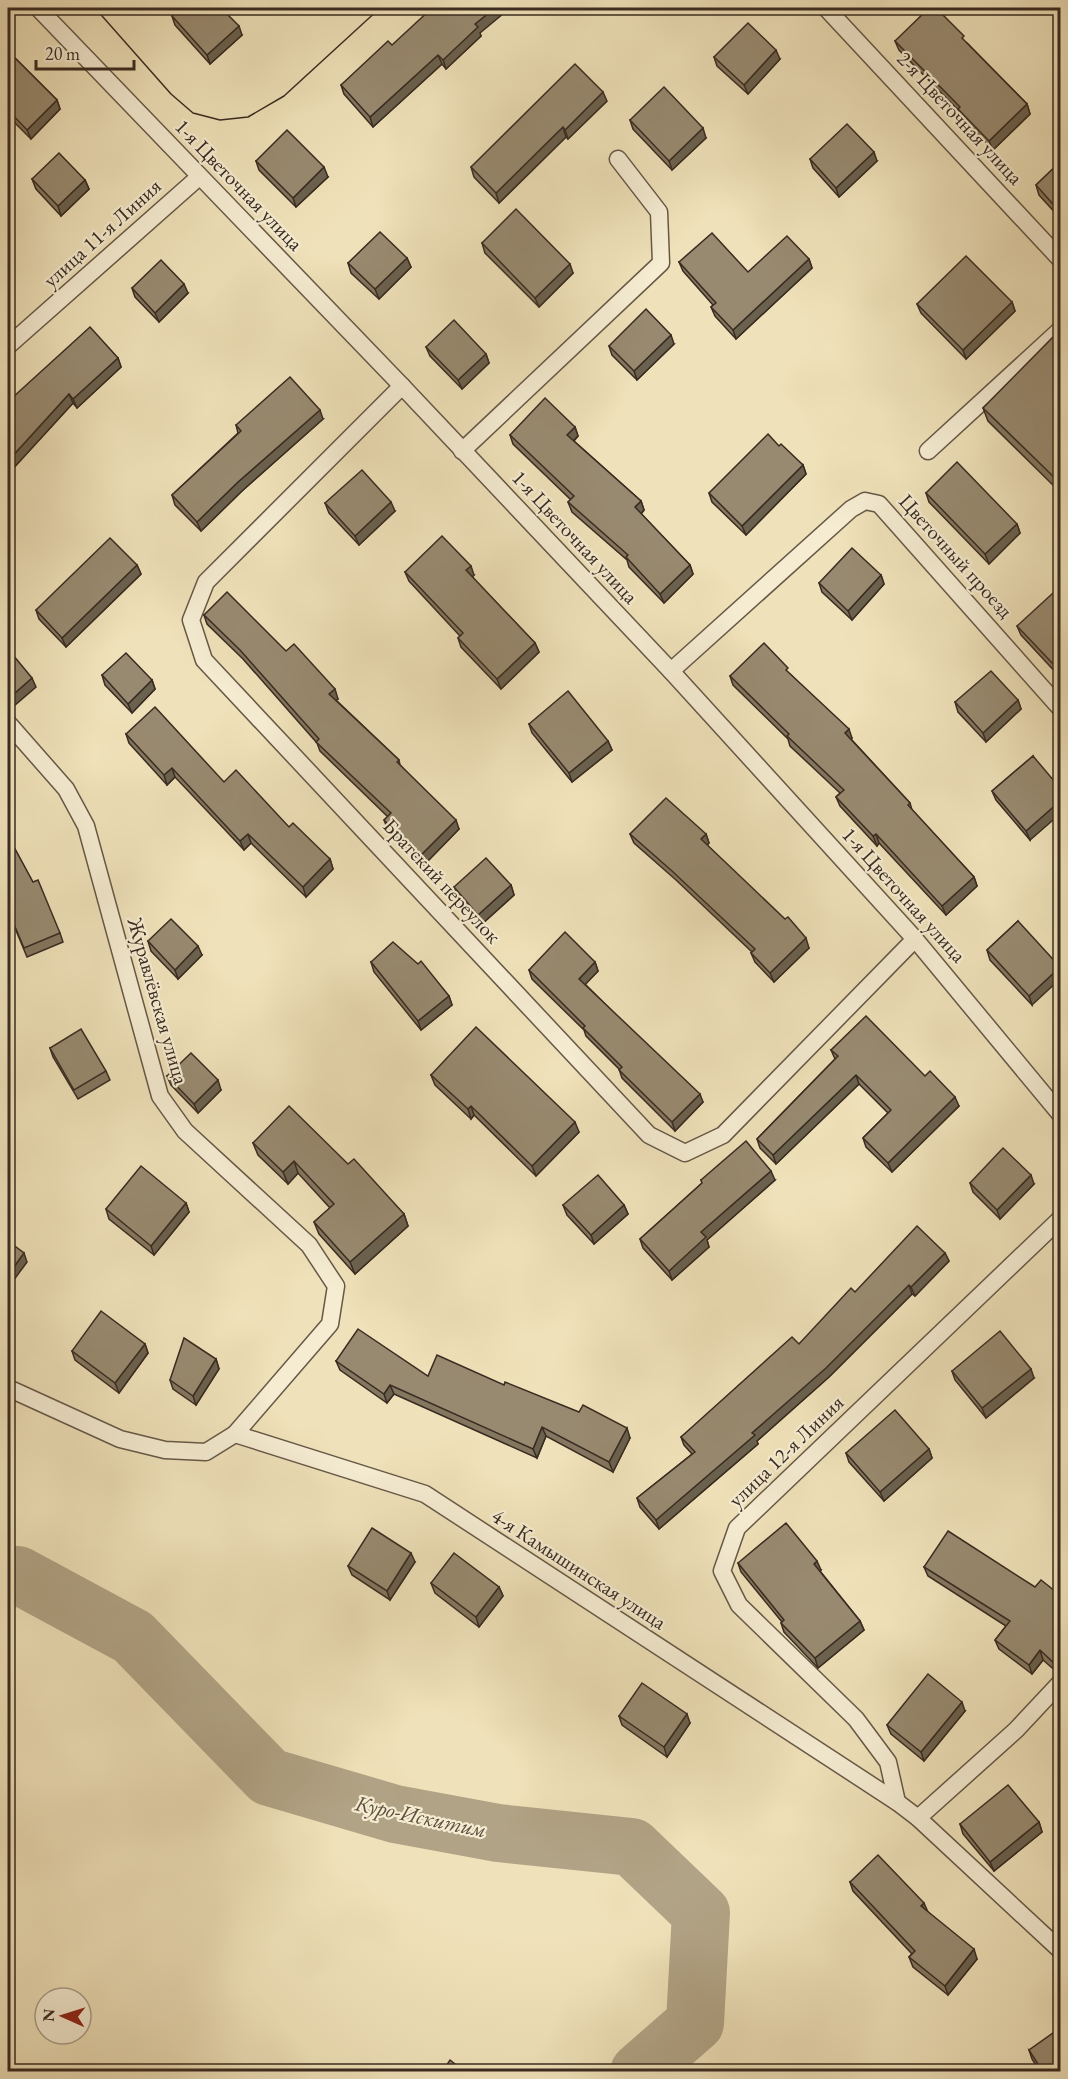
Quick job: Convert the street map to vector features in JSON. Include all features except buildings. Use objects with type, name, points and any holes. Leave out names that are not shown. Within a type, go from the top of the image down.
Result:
[{"type":"lane","name":"1-я Цветочная улица","points":[[38,8],[402,386],[671,671],[915,939],[1060,1114]]},
{"type":"lane","name":"2-я Цветочная улица","points":[[826,8],[1060,259]]},
{"type":"lane","points":[[462,451],[661,263],[660,213],[618,159]]},
{"type":"lane","name":"улица 11-я Линия","points":[[8,346],[199,177]]},
{"type":"lane","points":[[928,451],[1060,330]]},
{"type":"lane","name":"Братский переулок","points":[[402,386],[206,582],[191,620],[204,660],[649,1135],[684,1153],[723,1135],[915,939]]},
{"type":"lane","name":"Цветочный проезд","points":[[671,671],[851,509],[864,501],[879,504],[1060,708]]},
{"type":"lane","name":"Журавлёвская улица","points":[[8,723],[66,789],[86,826],[160,1096],[185,1131],[309,1245],[336,1286],[330,1324],[236,1434]]},
{"type":"lane","name":"улица 12-я Линия","points":[[897,1802],[888,1762],[856,1719],[740,1605],[722,1571],[737,1528],[1060,1219]]},
{"type":"lane","points":[[8,1388],[120,1439],[165,1450],[206,1452],[236,1434]]},
{"type":"lane","name":"4-я Камышинская улица","points":[[236,1434],[425,1494],[897,1802],[918,1818],[1060,1950]]},
{"type":"lane","points":[[918,1818],[1016,1730],[1060,1683]]},
{"type":"waterway","name":"Куро-Искитим","points":[[8,1574],[18,1575],[133,1637],[269,1777],[395,1814],[498,1833],[632,1847],[701,1913],[695,2023],[639,2072]]},
{"type":"tram line","points":[[95,8],[171,94],[193,113],[220,120],[248,117],[284,96],[380,8]]}]
